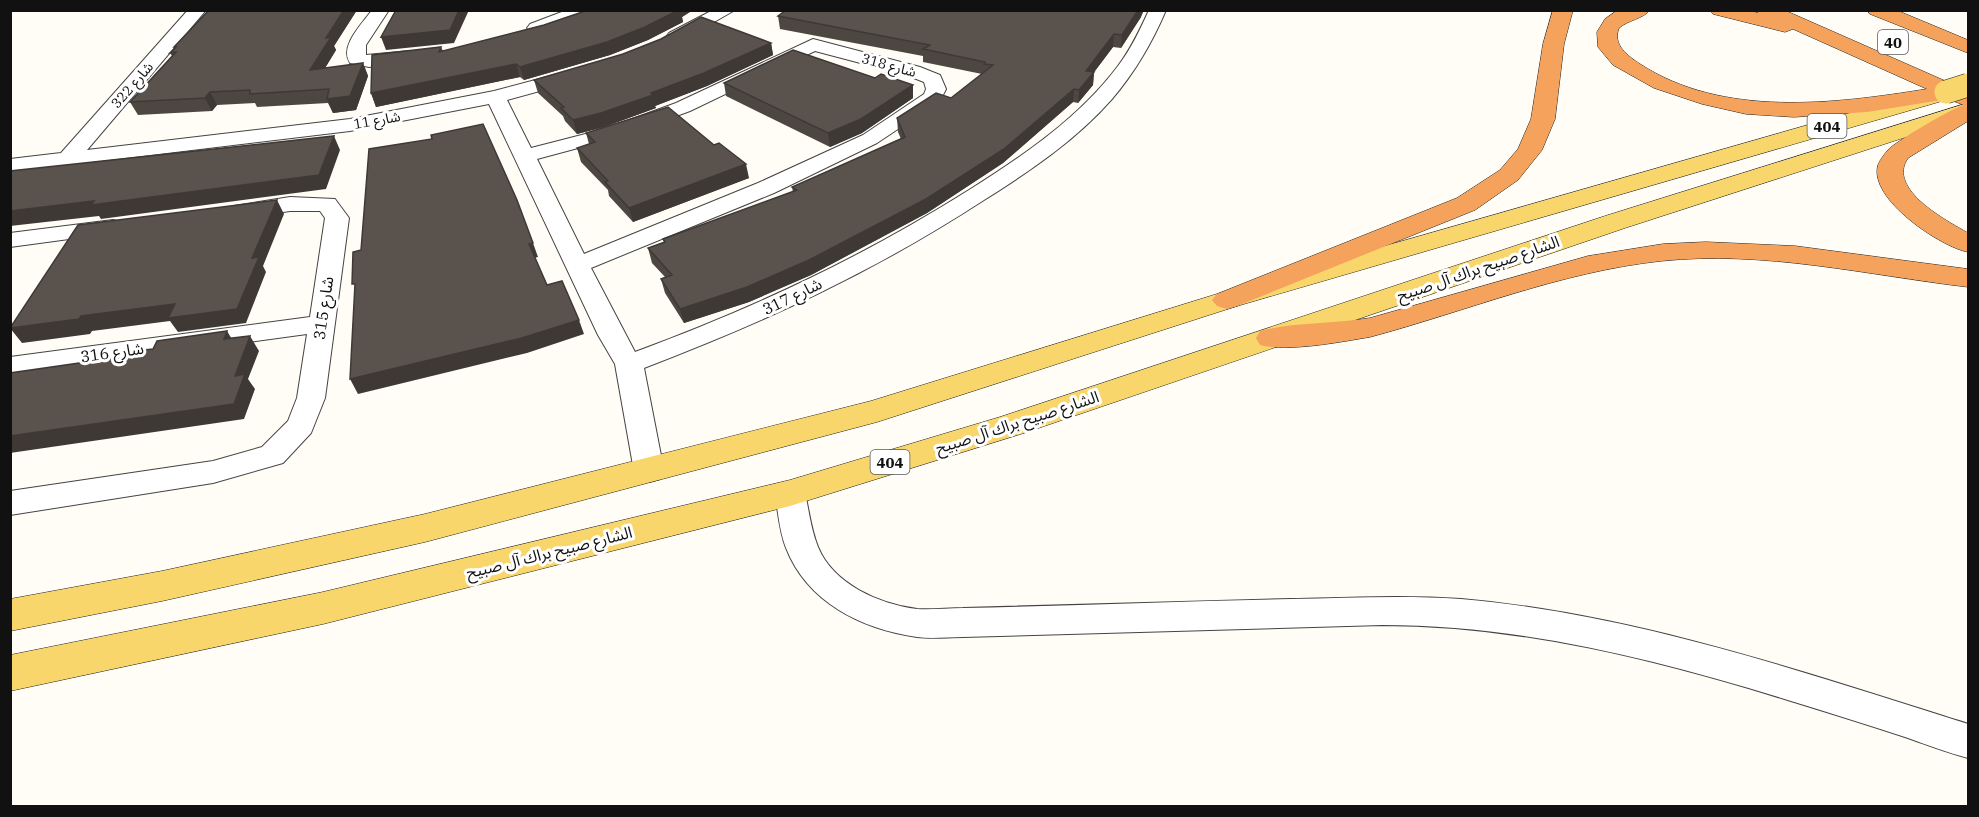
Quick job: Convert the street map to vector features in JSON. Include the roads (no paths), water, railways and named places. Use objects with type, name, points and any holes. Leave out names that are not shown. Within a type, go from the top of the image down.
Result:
[{"type":"highway","points":[[1640,10],[1618,18],[1608,27],[1606,38],[1611,50],[1640,72],[1669,87],[1694,96],[1745,107],[1808,111],[1961,92]]},
{"type":"highway","points":[[1720,10],[1763,19],[1837,41]]},
{"type":"highway","points":[[1766,10],[1961,92]]},
{"type":"highway","name":"40","points":[[1877,10],[1968,47]]},
{"type":"highway","points":[[1227,300],[1466,204],[1506,180],[1531,150],[1546,103],[1553,39],[1570,21]]},
{"type":"highway","points":[[1961,92],[1899,153],[1892,164],[1890,176],[1906,201],[1927,220],[1968,244]]},
{"type":"highway","points":[[1271,338],[1337,333],[1370,327],[1577,267],[1621,257],[1670,252],[1776,254],[1858,262],[1968,278]]},
{"type":"highway","points":[[1776,254],[1968,288]]},
{"type":"main road","name":"404","points":[[10,615],[173,583],[425,528],[877,411],[1227,300],[1961,92]]},
{"type":"main road","name":"الشارع صبيح براك آل صبيح","points":[[10,673],[323,608],[790,493],[1012,425],[1615,222],[1961,92]]},
{"type":"street","name":"شارع 322","points":[[68,159],[198,10]]},
{"type":"street","points":[[381,10],[357,45],[357,59],[369,61],[427,56]]},
{"type":"street","points":[[515,35],[585,10]]},
{"type":"street","points":[[656,46],[727,10]]},
{"type":"street","name":"شارع 317","points":[[629,364],[770,308],[915,235],[996,183],[1083,118],[1111,88],[1134,56],[1158,10]]},
{"type":"street","name":"شارع 318","points":[[524,156],[612,133],[683,107],[813,45],[913,71],[933,79],[936,88],[933,97],[870,139],[766,188],[577,265]]},
{"type":"street","name":"شارع 11","points":[[10,166],[350,125],[496,97],[587,71]]},
{"type":"street","points":[[496,97],[577,265],[629,364],[649,471]]},
{"type":"street","name":"شارع 315","points":[[10,503],[213,472],[272,455],[301,426],[311,398],[337,218],[327,204],[290,204],[220,213]]},
{"type":"street","points":[[10,240],[139,224]]},
{"type":"street","name":"شارع 316","points":[[10,366],[320,324]]},
{"type":"street","points":[[790,493],[802,547],[813,569],[831,590],[856,606],[885,617],[918,623],[1400,610],[1485,615],[1566,629],[1671,652],[1828,696],[1968,741]]}]
